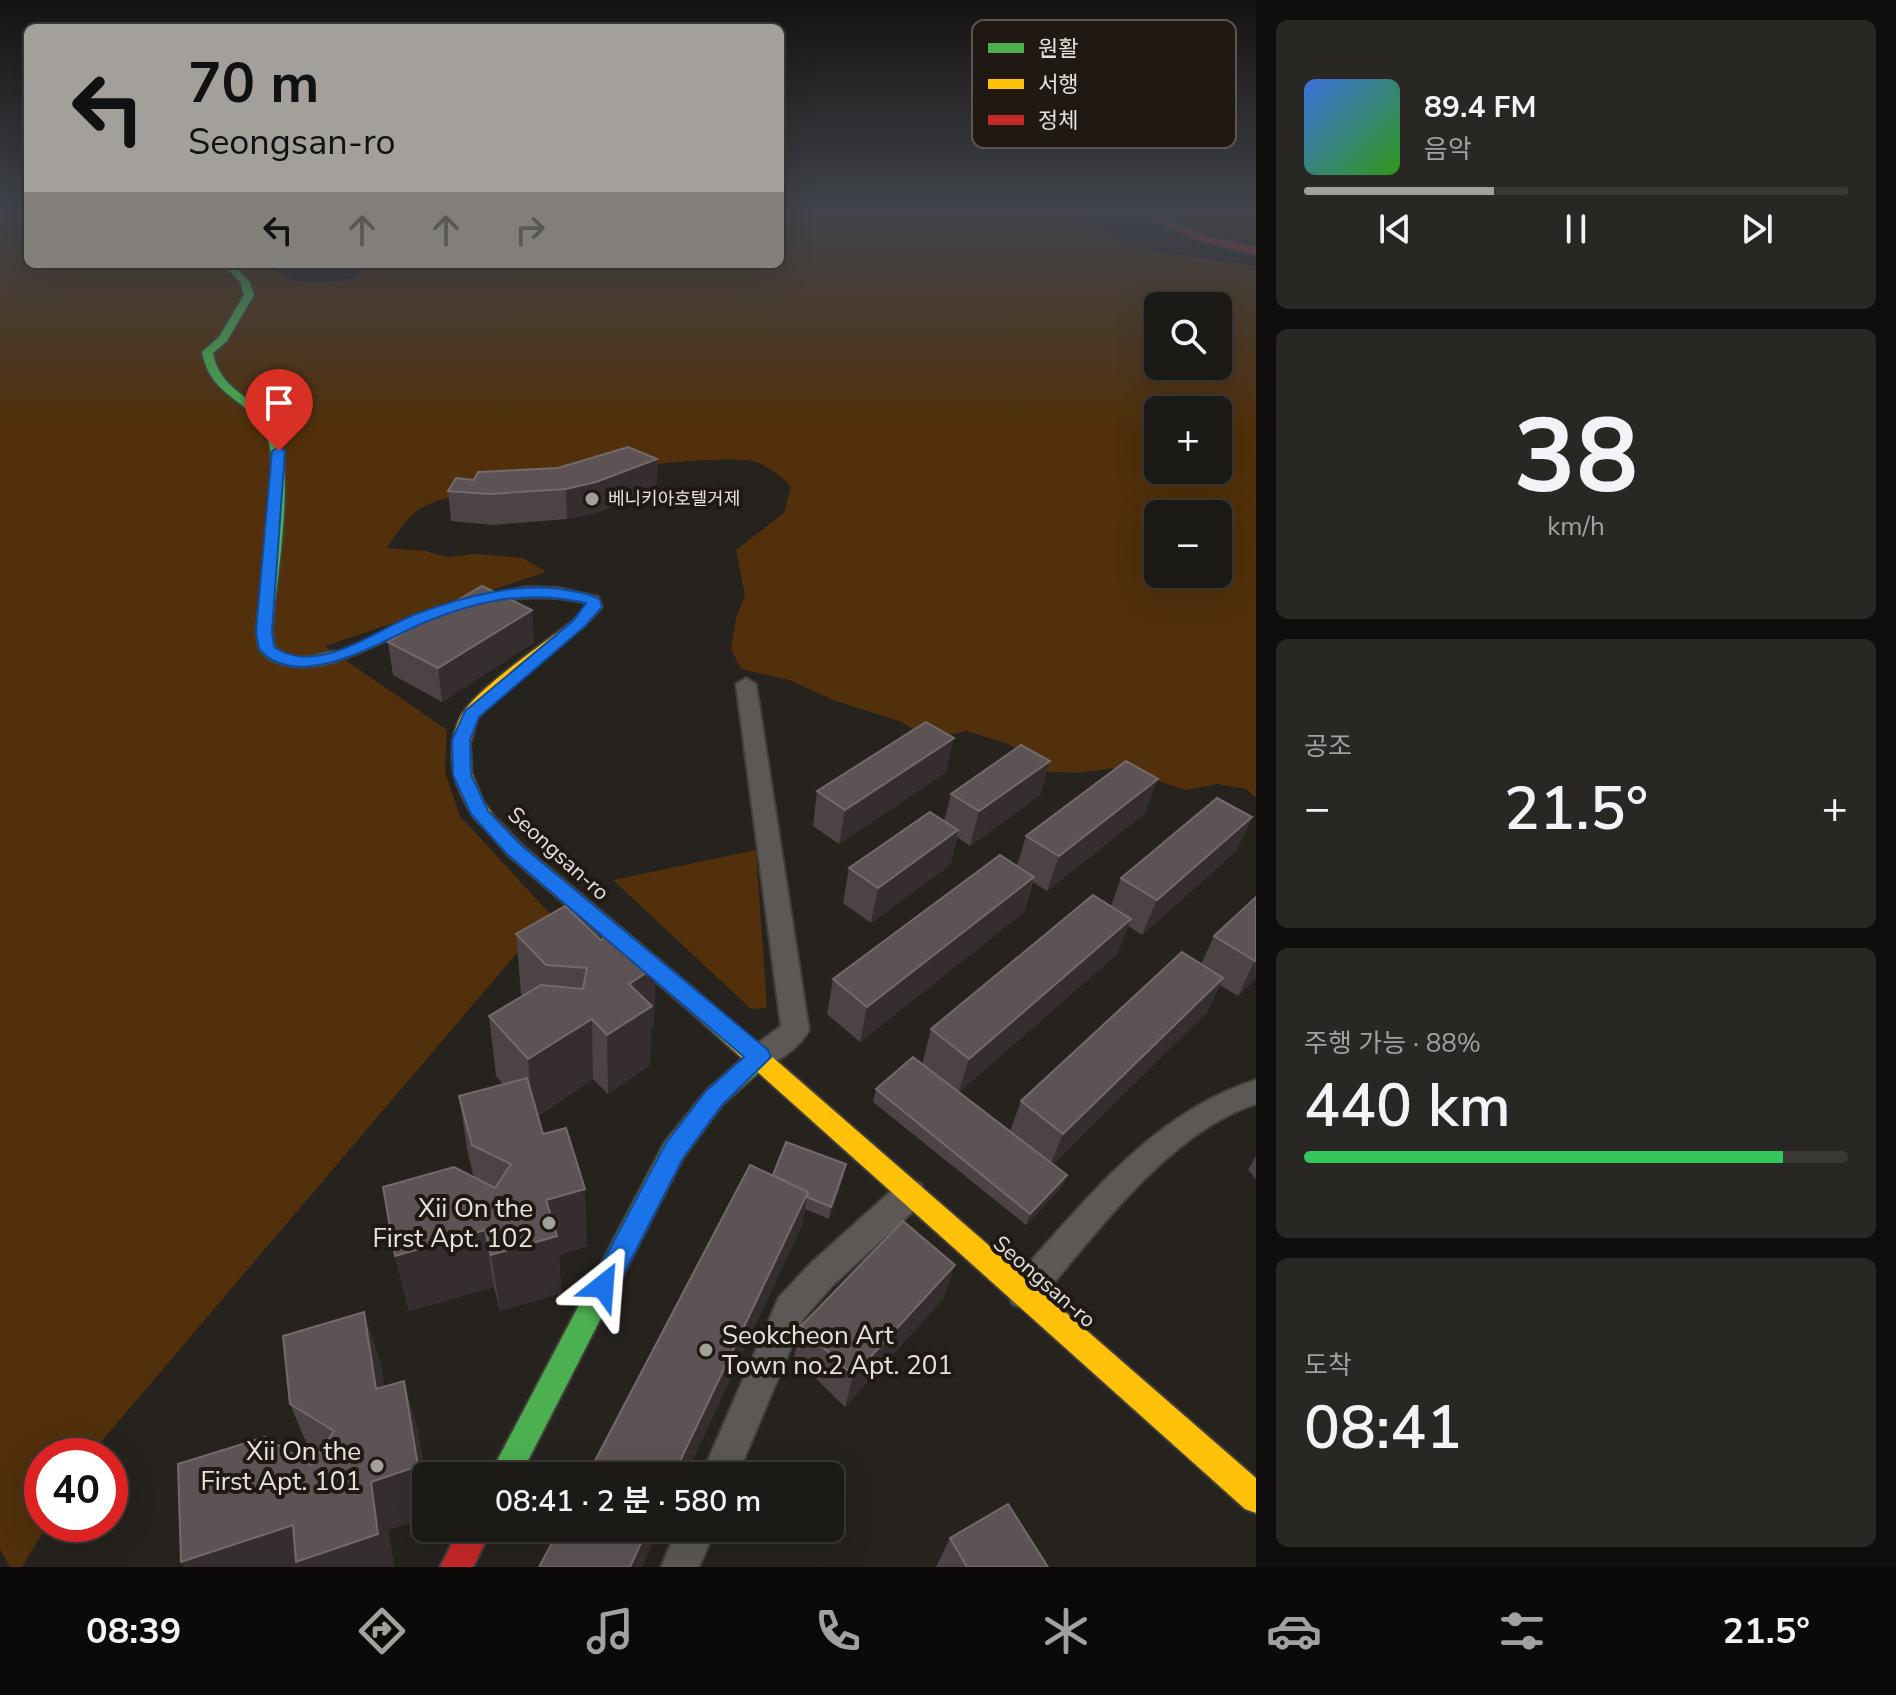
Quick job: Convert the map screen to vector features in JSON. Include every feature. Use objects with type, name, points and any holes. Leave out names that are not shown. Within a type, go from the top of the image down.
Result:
[{"type":"street","name":"Seongsan-ro","points":[[245,285],[249,295],[223,339],[207,352],[206,364],[213,381],[269,427],[279,451],[264,631],[267,649],[283,661],[311,662],[345,653],[421,618],[492,597],[553,591],[593,600],[594,607],[579,623],[471,714],[461,740],[462,775],[481,814],[515,850],[760,1057],[910,1194],[1256,1498]]},
{"type":"street","points":[[511,1462],[674,1150],[714,1098],[795,1030],[746,684]]},
{"type":"street","points":[[1024,1293],[1171,1137],[1203,1112],[1256,1092]]},
{"type":"street","points":[[725,1462],[791,1308],[822,1274],[910,1194]]},
{"type":"street","points":[[456,1567],[469,1542]]},
{"type":"street","points":[[680,1567],[691,1542]]},
{"type":"shaded area","points":[[0,285],[1256,285],[1256,798],[1246,789],[1217,784],[1186,790],[1117,768],[1076,773],[1040,771],[1011,745],[967,731],[928,739],[902,722],[833,700],[789,680],[741,669],[731,649],[736,618],[745,595],[736,550],[784,513],[791,486],[757,463],[744,460],[677,462],[524,481],[440,500],[409,518],[387,548],[426,551],[446,557],[475,554],[523,558],[546,572],[325,646],[447,730],[445,772],[460,816],[550,914],[104,1438],[24,1438],[24,1542],[37,1542],[22,1567],[10,1567],[0,1549]]},
{"type":"shaded area","points":[[756,850],[767,1008],[751,1009],[613,880]]},
{"type":"building","points":[[628,447],[657,459],[596,482],[566,489],[490,494],[448,491],[456,478],[474,480],[478,472],[558,468]]},
{"type":"building","points":[[482,586],[532,610],[438,668],[388,642]]},
{"type":"building","points":[[926,722],[954,738],[845,810],[817,791]]},
{"type":"building","points":[[1021,745],[1050,761],[979,811],[951,794]]},
{"type":"building","points":[[1126,761],[1158,779],[1059,856],[1026,836]]},
{"type":"building","points":[[1217,798],[1252,817],[1157,900],[1121,878]]},
{"type":"building","points":[[930,812],[958,830],[878,888],[849,868]]},
{"type":"building","points":[[1000,855],[1034,877],[867,1007],[833,979]]},
{"type":"building","points":[[1093,895],[1131,919],[969,1059],[931,1029]]},
{"type":"building","points":[[1256,897],[1256,961],[1255,961],[1214,936]]},
{"type":"building","points":[[565,906],[601,940],[616,931],[655,967],[629,984],[652,1006],[607,1035],[592,1019],[528,1059],[489,1016],[541,985],[583,989],[587,968],[546,965],[516,934]]},
{"type":"building","points":[[1182,952],[1223,978],[1063,1134],[1021,1101]]},
{"type":"building","points":[[913,1057],[1067,1175],[1030,1214],[876,1089]]},
{"type":"building","points":[[527,1078],[543,1134],[566,1128],[585,1189],[546,1200],[557,1236],[491,1255],[485,1230],[395,1256],[383,1187],[454,1167],[495,1188],[511,1164],[472,1145],[459,1096]]},
{"type":"building","points":[[786,1142],[846,1164],[831,1207],[807,1197],[808,1192],[773,1175]]},
{"type":"building","name":"Seokcheon Art Town no.2 Apt. 201","points":[[750,1165],[808,1192],[680,1462],[594,1462]]},
{"type":"building","points":[[903,1221],[955,1265],[853,1376],[801,1326]]},
{"type":"building","points":[[364,1312],[376,1389],[404,1381],[417,1462],[412,1462],[412,1468],[371,1482],[378,1534],[296,1562],[293,1525],[181,1562],[178,1464],[265,1437],[311,1465],[334,1431],[290,1404],[283,1336]]},
{"type":"building","points":[[1008,1504],[1048,1567],[967,1567],[950,1538]]},
{"type":"building","points":[[552,1542],[642,1542],[630,1567],[539,1567]]},
{"type":"traffic: fast","points":[[245,285],[249,295],[223,339],[207,352],[216,378],[257,413],[273,435],[278,472],[264,631],[267,649],[293,662],[321,661],[340,655]]},
{"type":"traffic: fast","points":[[511,1462],[674,1150],[714,1098],[760,1057]]},
{"type":"traffic: slow","points":[[340,655],[463,604],[494,596],[526,591],[559,592],[593,600],[594,607],[579,623],[504,683],[470,716],[461,744],[463,774],[474,801],[491,825]]},
{"type":"traffic: slow","points":[[692,1000],[1256,1498]]},
{"type":"traffic: jam","points":[[491,825],[515,850],[692,1000]]},
{"type":"traffic: jam","points":[[456,1567],[469,1542]]},
{"type":"place","name":"베니키아호텔거제","points":[[592,499]]},
{"type":"place","name":"Xii On the First Apt. 102","points":[[549,1223]]},
{"type":"place","name":"Seokcheon Art Town no.2 Apt. 201","points":[[706,1350]]},
{"type":"place","name":"Xii On the First Apt. 101","points":[[377,1466]]},
{"type":"route","points":[[279,451],[264,631],[267,649],[283,661],[311,662],[345,653],[421,618],[492,597],[553,591],[582,595],[593,600],[594,607],[579,623],[471,714],[461,740],[462,775],[481,814],[515,850],[760,1057],[714,1098],[674,1150],[603,1286]]}]
